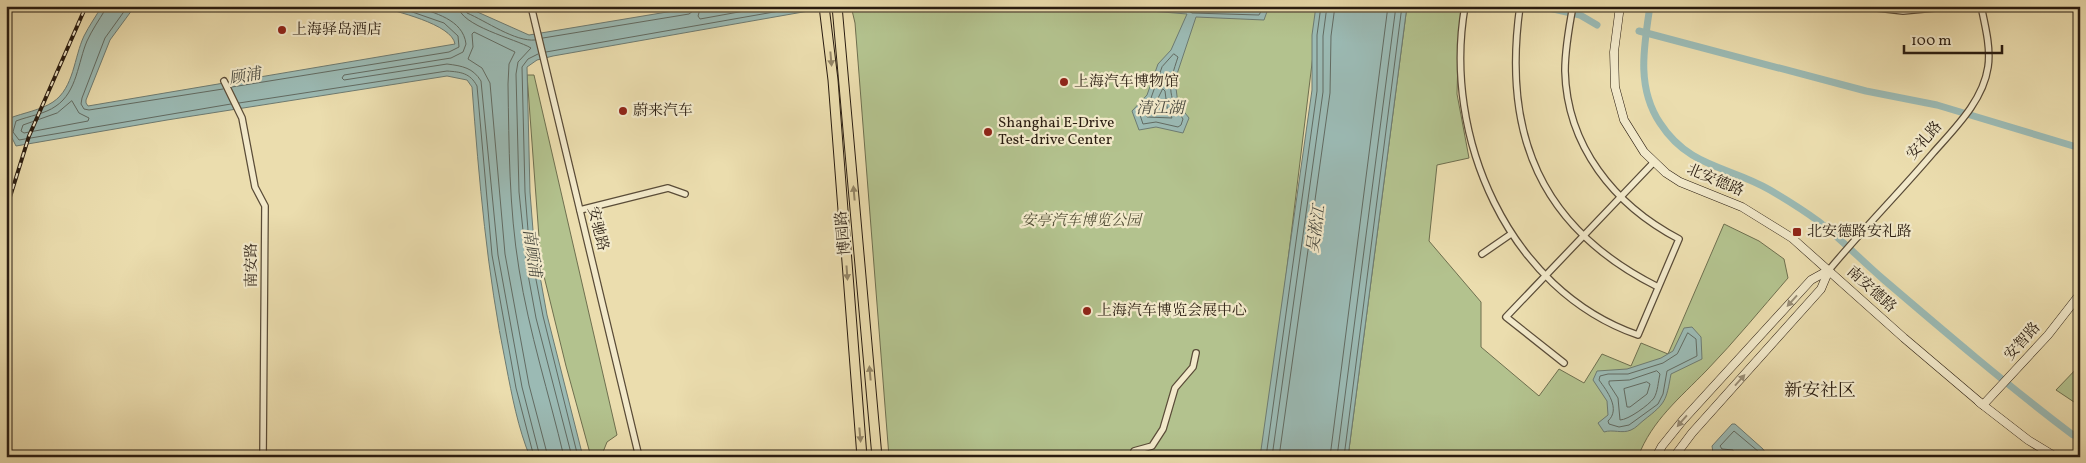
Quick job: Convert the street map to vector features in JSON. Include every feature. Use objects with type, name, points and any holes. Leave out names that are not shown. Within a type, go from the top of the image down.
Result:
[{"type":"main road","name":"博园路","points":[[824,8],[833,80],[862,457]]},
{"type":"main road","name":"博园路","points":[[838,9],[877,457]]},
{"type":"street","name":"安驰路","points":[[531,6],[639,457]]},
{"type":"street","points":[[1465,7],[1460,55],[1462,91],[1467,121],[1486,188],[1511,234],[1545,276],[1588,309],[1625,330],[1638,335],[1679,239],[1644,218],[1620,198],[1587,153],[1572,112],[1567,90],[1565,70],[1572,6]]},
{"type":"street","name":"北安德路","points":[[1620,6],[1614,52],[1615,87],[1627,126],[1635,140],[1654,162],[1680,182],[1742,207],[1764,219],[1792,238],[1829,270]]},
{"type":"street","points":[[1860,6],[1903,11],[1956,6]]},
{"type":"street","name":"安礼路","points":[[1674,457],[1687,439],[1821,289],[1829,270],[1842,254],[1901,191],[1970,108],[1984,84],[1989,66],[1982,6]]},
{"type":"street","points":[[1520,8],[1516,34],[1516,93],[1523,131],[1540,176],[1554,201],[1584,236],[1615,263],[1658,287]]},
{"type":"street","name":"南安路","points":[[224,81],[242,118],[255,187],[265,206],[263,457]]},
{"type":"street","points":[[1564,362],[1506,317],[1654,162]]},
{"type":"street","points":[[580,210],[668,188],[684,194]]},
{"type":"street","points":[[1482,254],[1511,234]]},
{"type":"street","name":"安礼路","points":[[1656,457],[1662,446],[1683,420],[1811,280],[1829,270]]},
{"type":"street","name":"南安德路","points":[[1829,270],[1983,405],[2028,440],[2056,457]]},
{"type":"street","name":"安智路","points":[[1983,405],[2048,335],[2080,294]]},
{"type":"street","points":[[1132,457],[1134,451],[1152,446],[1163,428],[1175,388],[1193,367],[1196,353]]},
{"type":"green space","name":"安亭汽车博览公园","points":[[851,6],[1319,6],[1264,457],[889,457],[855,23]]},
{"type":"green space","points":[[1407,6],[1464,6],[1458,57],[1457,94],[1469,158],[1437,165],[1429,241],[1481,302],[1481,347],[1539,396],[1559,369],[1584,383],[1602,354],[1631,366],[1641,343],[1668,354],[1724,224],[1759,241],[1784,259],[1788,278],[1728,348],[1668,410],[1651,432],[1638,457],[1348,457]]},
{"type":"green space","points":[[527,75],[534,75],[617,435],[607,442],[601,457],[591,457],[541,264]]},
{"type":"green space","points":[[2080,365],[2080,406],[2056,390]]},
{"type":"water","name":"南顾浦","points":[[102,6],[135,6],[110,40],[86,100],[88,106],[455,44],[452,37],[444,30],[422,19],[376,6],[464,6],[529,35],[703,6],[837,6],[553,56],[537,60],[527,67],[530,192],[534,243],[547,315],[583,457],[530,457],[516,412],[499,330],[484,226],[472,87],[467,80],[447,76],[16,146],[12,138],[6,137],[6,128],[10,125],[10,118],[43,107],[60,96],[73,72],[84,36]]},
{"type":"water","name":"清江湖","points":[[1090,6],[1269,6],[1264,20],[1196,17],[1175,80],[1178,104],[1189,118],[1183,133],[1156,127],[1139,130],[1132,111],[1147,95],[1158,64],[1171,50],[1187,14]]},
{"type":"water","name":"吴淞江","points":[[1316,6],[1407,6],[1348,457],[1260,457],[1312,90],[1312,35]]},
{"type":"water","points":[[1692,327],[1701,337],[1702,359],[1671,374],[1664,401],[1635,428],[1624,432],[1604,432],[1598,423],[1608,415],[1607,401],[1593,380],[1597,371],[1627,369],[1661,358],[1673,351],[1684,328]]},
{"type":"water","points":[[1732,424],[1735,424],[1763,449],[1765,452],[1764,456],[1713,453],[1712,446]]},
{"type":"waterway","points":[[1303,6],[1325,9]]},
{"type":"waterway","points":[[1540,6],[1580,15],[1597,25]]},
{"type":"waterway","points":[[1650,6],[1644,51],[1647,95],[1652,109],[1671,138],[1697,158],[1755,182],[1818,221],[1976,358],[2073,435],[2080,437]]},
{"type":"waterway","points":[[1639,31],[1866,91],[1937,105],[2080,148]]},
{"type":"railway","points":[[6,210],[29,136],[86,6]]},
{"type":"place","name":"上海驿岛酒店","points":[[282,30]]},
{"type":"place","name":"上海汽车博物馆","points":[[1064,82]]},
{"type":"place","name":"蔚来汽车","points":[[623,111]]},
{"type":"place","name":"Shanghai E-Drive Test-drive Center","points":[[988,132]]},
{"type":"place","name":"北安德路安礼路","points":[[1797,232]]},
{"type":"place","name":"上海汽车博览会展中心","points":[[1087,311]]},
{"type":"district","name":"新安社区","points":[[1820,391]]},
{"type":"water label","name":"顾浦","points":[[245,77]]}]
